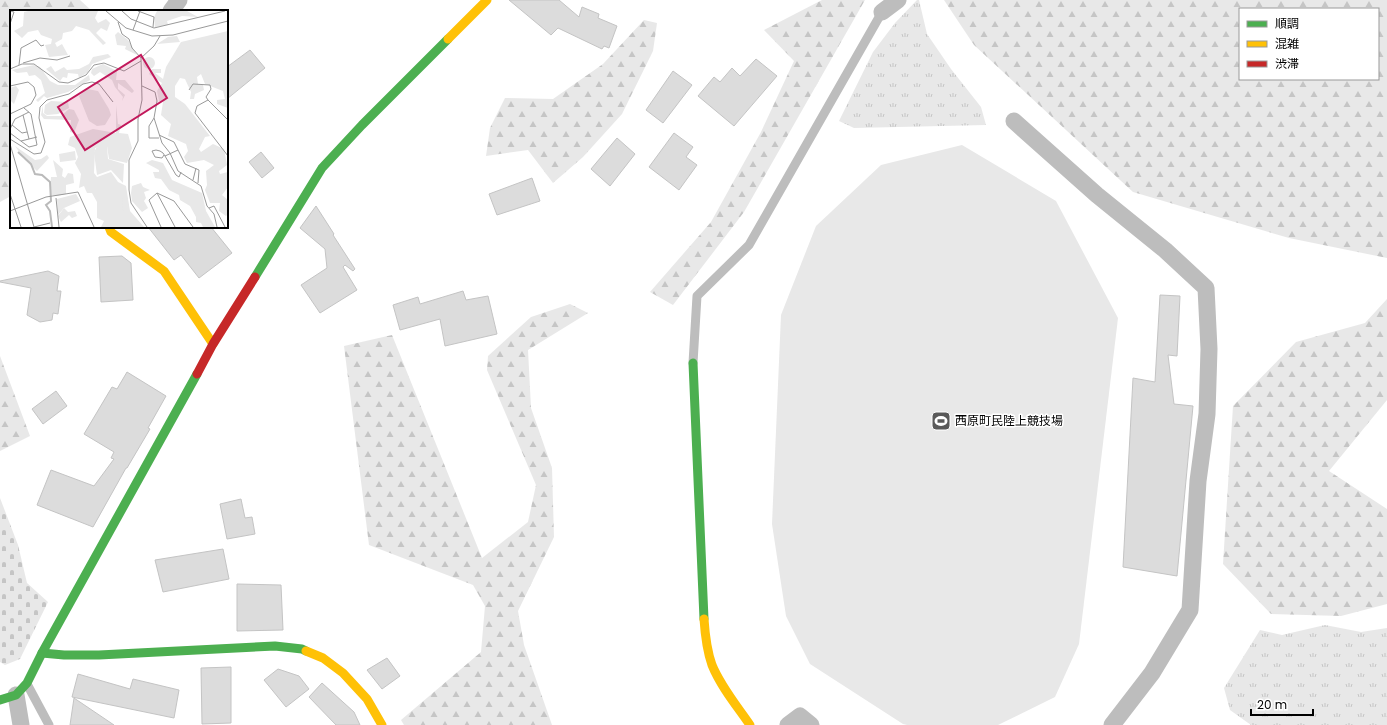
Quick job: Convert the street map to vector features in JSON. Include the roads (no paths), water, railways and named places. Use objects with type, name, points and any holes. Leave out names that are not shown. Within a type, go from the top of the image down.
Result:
[{"type":"street","points":[[172,10],[179,0]]},
{"type":"street","points":[[21,725],[14,692],[42,653],[213,344],[322,168],[367,120],[487,0]]},
{"type":"street","points":[[882,12],[898,0]]},
{"type":"street","points":[[1014,121],[1097,195],[1165,250],[1206,288],[1209,349],[1207,414],[1198,481],[1190,610],[1152,673],[1112,725]]},
{"type":"street","points":[[109,228],[111,232],[164,271],[213,344]]},
{"type":"street","points":[[693,363],[704,633],[712,664],[720,680],[750,725]]},
{"type":"street","points":[[42,653],[64,655],[99,655],[275,646],[302,649],[323,658],[343,673],[367,699],[382,725]]},
{"type":"street","points":[[788,725],[800,716],[811,725]]},
{"type":"lane","points":[[693,363],[697,296],[749,245],[882,12]]},
{"type":"lane","points":[[14,692],[48,725]]},
{"type":"place","name":"西原町民陸上競技場","points":[[941,421]]}]
